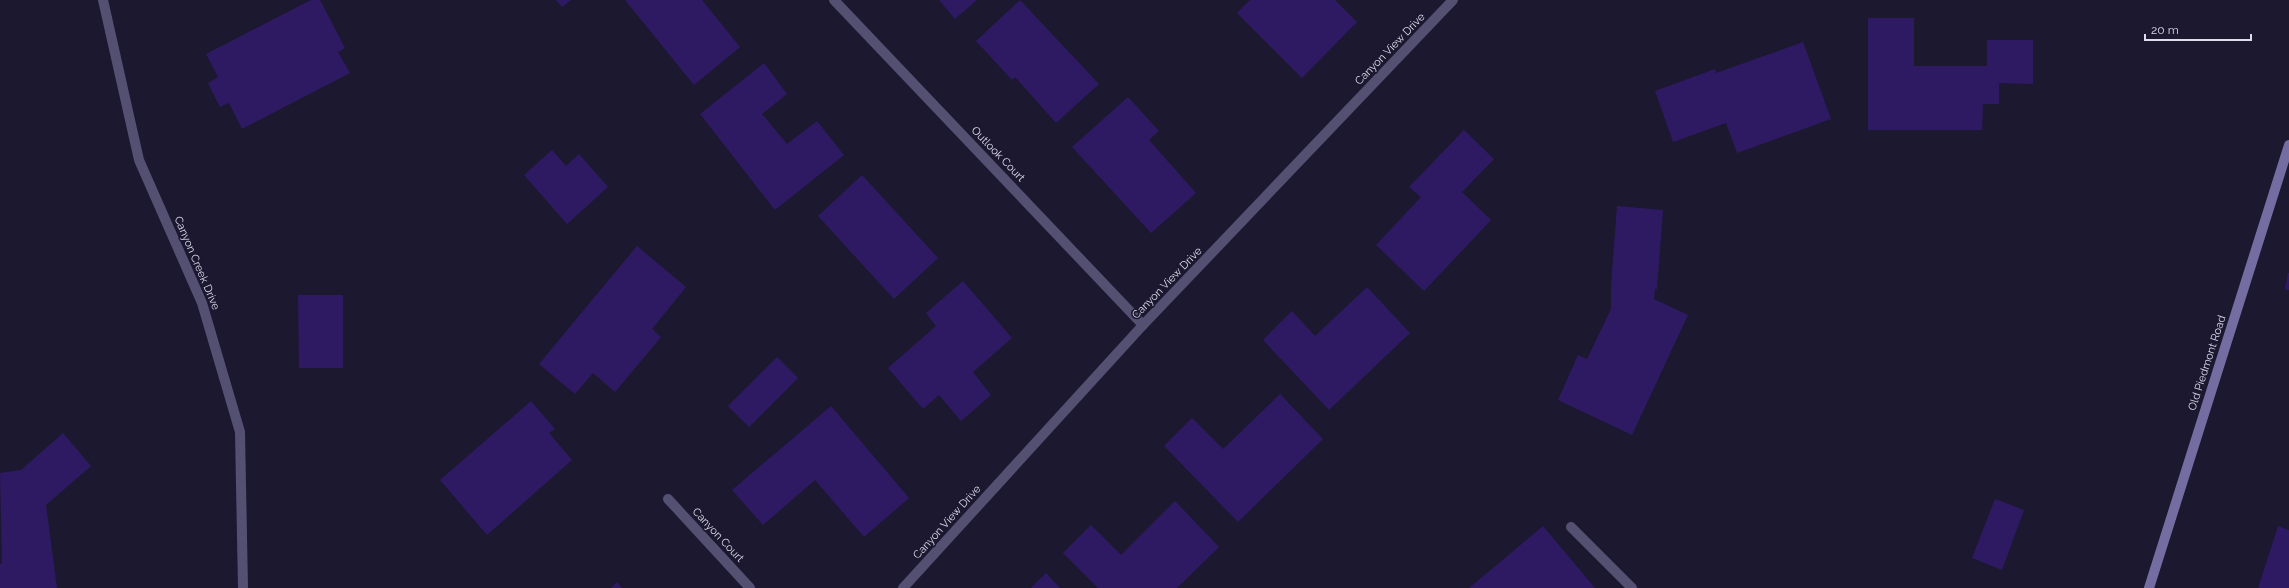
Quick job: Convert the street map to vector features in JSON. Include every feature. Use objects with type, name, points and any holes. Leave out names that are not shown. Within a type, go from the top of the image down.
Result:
[{"type":"street","name":"Canyon Creek Drive","points":[[103,0],[139,160],[202,303],[240,432],[243,588]]},
{"type":"street","name":"Outlook Court","points":[[834,0],[1143,325]]},
{"type":"street","name":"Canyon View Drive","points":[[903,588],[1143,325],[1453,0]]},
{"type":"street","name":"Old Piedmont Road","points":[[2149,588],[2289,145]]},
{"type":"street","name":"Canyon Court","points":[[668,499],[750,588]]},
{"type":"street","points":[[1572,527],[1632,588]]},
{"type":"building","points":[[311,0],[320,0],[345,48],[338,52],[350,73],[242,129],[229,103],[220,107],[208,83],[218,77],[206,54]]},
{"type":"building","points":[[556,0],[571,0],[562,7]]},
{"type":"building","points":[[625,0],[702,0],[740,47],[694,85]]},
{"type":"building","points":[[939,0],[977,0],[955,19]]},
{"type":"building","points":[[1020,0],[1099,84],[1056,123],[1015,77],[1012,80],[976,41]]},
{"type":"building","points":[[1250,0],[1335,0],[1357,22],[1302,78],[1237,13]]},
{"type":"building","points":[[1868,18],[1914,18],[1914,66],[1987,66],[1987,40],[2033,40],[2033,84],[1999,83],[1999,104],[1983,104],[1982,130],[1868,130]]},
{"type":"building","points":[[1803,42],[1831,119],[1737,153],[1726,123],[1673,142],[1655,91],[1715,69],[1716,73]]},
{"type":"building","points":[[764,63],[787,94],[762,114],[787,144],[817,121],[844,155],[775,210],[700,114]]},
{"type":"building","points":[[1128,97],[1159,131],[1149,140],[1196,193],[1151,233],[1072,147]]},
{"type":"building","points":[[1464,130],[1494,159],[1462,192],[1491,220],[1424,291],[1376,245],[1421,197],[1409,187]]},
{"type":"building","points":[[552,150],[566,166],[579,154],[608,187],[567,224],[524,175]]},
{"type":"building","points":[[862,175],[938,258],[894,299],[818,216]]},
{"type":"building","points":[[1617,206],[1663,210],[1657,289],[1655,289],[1654,299],[1688,315],[1632,435],[1558,400],[1578,355],[1587,359],[1611,309],[1611,285]]},
{"type":"building","points":[[637,246],[686,287],[652,329],[661,337],[615,392],[593,373],[575,394],[539,364]]},
{"type":"building","points":[[2289,273],[2289,290],[2285,289]]},
{"type":"building","points":[[963,281],[1012,338],[973,372],[991,395],[961,421],[939,395],[923,409],[888,368],[936,326],[926,313]]},
{"type":"building","points":[[1367,287],[1410,333],[1329,410],[1263,340],[1292,311],[1315,336]]},
{"type":"building","points":[[298,295],[343,295],[343,368],[299,368]]},
{"type":"building","points":[[777,357],[798,378],[749,427],[728,406]]},
{"type":"building","points":[[1280,394],[1323,439],[1238,522],[1164,446],[1192,418],[1223,449]]},
{"type":"building","points":[[531,401],[555,429],[549,433],[572,460],[487,535],[440,480]]},
{"type":"building","points":[[831,406],[909,498],[864,537],[815,480],[763,525],[732,490]]},
{"type":"building","points":[[63,433],[91,466],[46,505],[57,588],[0,588],[0,564],[2,563],[0,473],[21,470]]},
{"type":"building","points":[[1995,499],[2024,510],[2002,570],[1972,558]]},
{"type":"building","points":[[1175,501],[1219,547],[1177,588],[1098,588],[1063,553],[1091,525],[1121,555]]},
{"type":"building","points":[[1543,526],[1595,588],[1469,588]]},
{"type":"building","points":[[2278,526],[2289,530],[2289,588],[2258,588]]},
{"type":"building","points":[[1046,573],[1060,588],[1031,588]]},
{"type":"building","points":[[617,582],[622,588],[611,588]]}]
